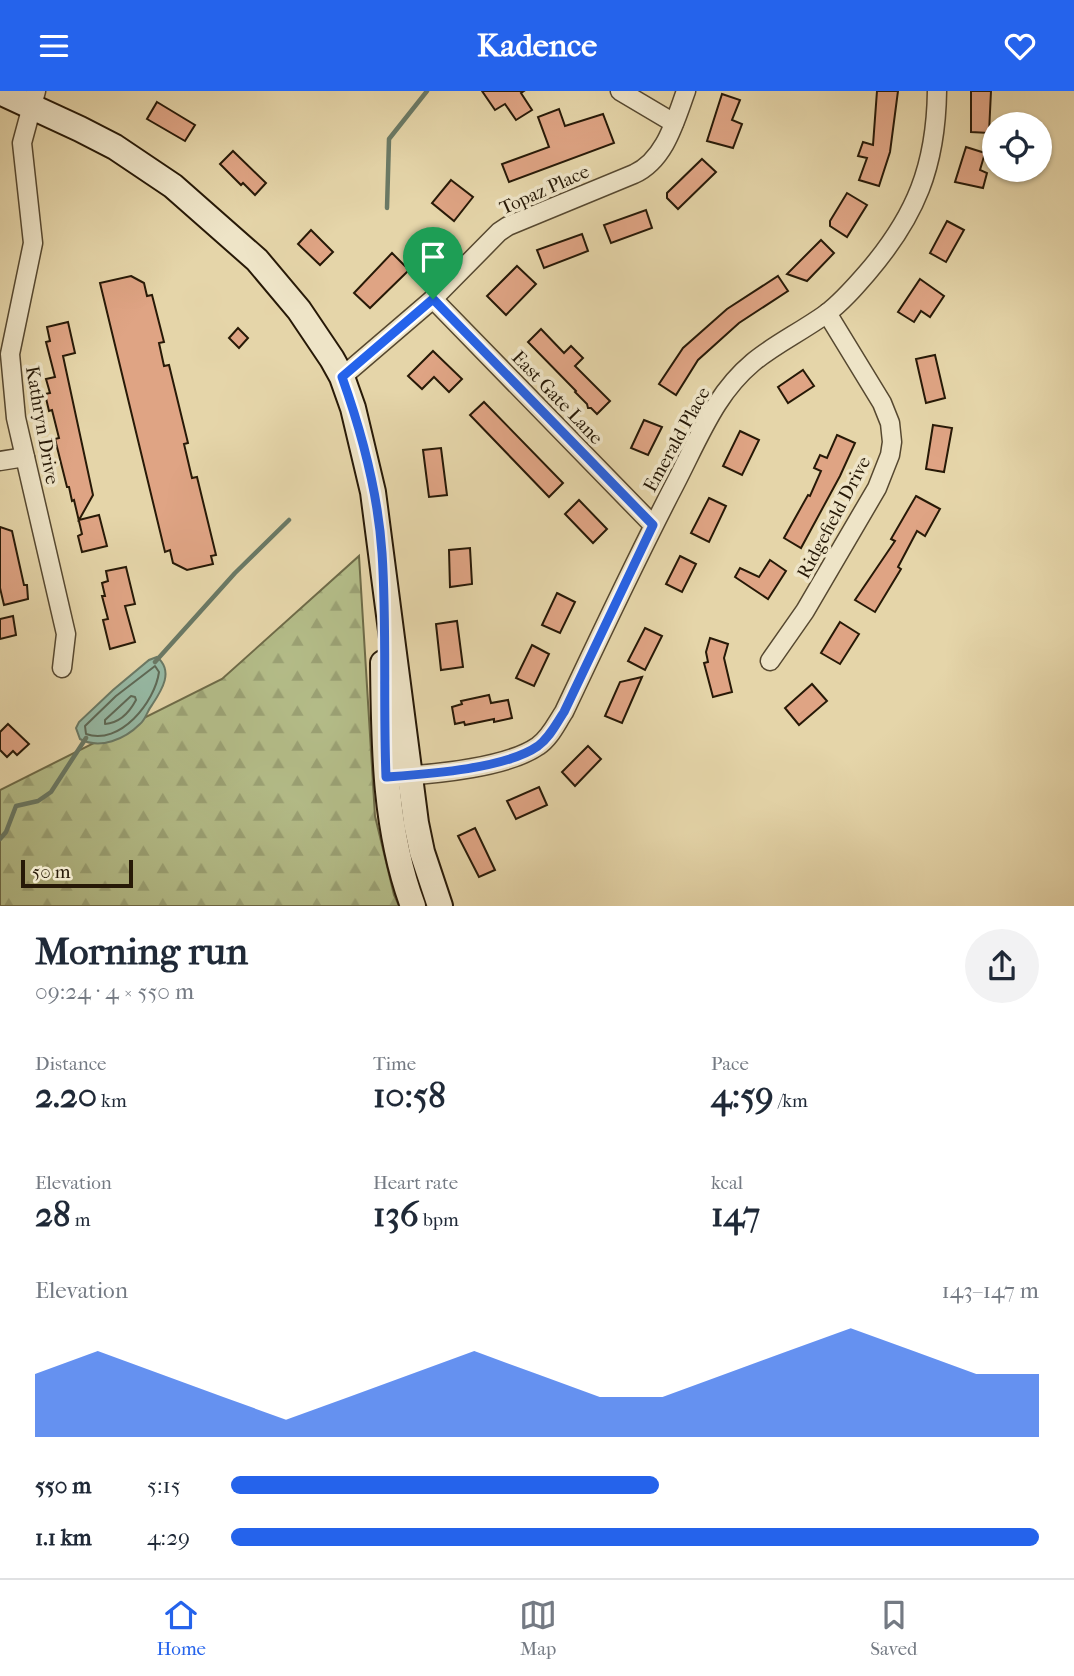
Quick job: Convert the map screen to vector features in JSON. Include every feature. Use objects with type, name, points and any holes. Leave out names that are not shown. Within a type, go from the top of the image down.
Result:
[{"type":"main road","points":[[0,92],[33,98],[80,129],[146,166],[223,228],[257,260],[285,293],[342,377],[365,454],[382,554],[398,776],[391,825],[412,906]]},
{"type":"main road","points":[[398,776],[416,823],[422,852],[440,906]]},
{"type":"street","points":[[620,91],[674,123]]},
{"type":"street","name":"Topaz Place","points":[[342,377],[433,299],[499,232],[641,170],[661,149],[686,91]]},
{"type":"street","name":"Emerald Place","points":[[398,776],[516,758],[549,737],[564,712],[653,525],[715,406],[735,378],[766,351],[827,313],[849,294],[902,227],[918,196],[931,159],[937,125],[937,91]]},
{"type":"street","name":"Kathryn Drive","points":[[33,98],[22,143],[33,243],[10,353],[16,418],[66,634],[62,668]]},
{"type":"street","name":"East Gate Lane","points":[[433,299],[653,525]]},
{"type":"street","name":"Ridgefield Drive","points":[[771,661],[805,611],[877,488],[892,442],[890,423],[882,403],[827,313]]},
{"type":"street","points":[[0,461],[25,457]]},
{"type":"green space","points":[[359,556],[375,816],[399,906],[0,906],[0,790],[222,679]]},
{"type":"water","points":[[157,657],[165,668],[165,681],[142,722],[127,734],[112,741],[96,743],[80,739],[76,728],[79,722],[149,660]]},
{"type":"building","points":[[482,91],[524,91],[521,93],[532,110],[516,120],[505,104],[495,110]]},
{"type":"building","points":[[877,91],[898,91],[890,152],[879,186],[859,180],[867,158],[858,156],[863,142],[873,145]]},
{"type":"building","points":[[971,91],[991,91],[990,112],[982,112],[982,133],[971,132]]},
{"type":"building","points":[[722,94],[740,100],[732,120],[742,124],[733,148],[707,141]]},
{"type":"building","points":[[157,102],[195,125],[185,141],[147,119]]},
{"type":"building","points":[[559,109],[565,126],[603,114],[614,143],[509,182],[502,164],[549,147],[538,117]]},
{"type":"building","points":[[966,147],[982,152],[980,170],[982,182],[985,182],[983,188],[955,182]]},
{"type":"building","points":[[233,151],[266,183],[255,195],[220,164]]},
{"type":"building","points":[[702,159],[716,172],[678,209],[667,198],[667,193]]},
{"type":"building","points":[[451,180],[473,197],[454,221],[432,203]]},
{"type":"building","points":[[847,193],[867,205],[847,237],[830,226],[830,221]]},
{"type":"building","points":[[646,210],[652,228],[611,243],[604,225]]},
{"type":"building","points":[[947,221],[964,230],[946,262],[930,253]]},
{"type":"building","points":[[311,230],[333,252],[320,265],[298,244]]},
{"type":"building","points":[[582,234],[588,251],[544,268],[537,250]]},
{"type":"building","points":[[821,240],[834,253],[807,281],[787,274]]},
{"type":"building","points":[[392,253],[409,270],[370,308],[354,293]]},
{"type":"building","points":[[517,266],[536,284],[506,315],[487,296]]},
{"type":"building","points":[[131,276],[144,283],[147,296],[152,295],[164,342],[159,343],[164,366],[169,365],[188,443],[184,444],[192,478],[197,477],[216,555],[211,556],[213,564],[187,570],[173,563],[170,550],[165,552],[100,283]]},
{"type":"building","points":[[778,276],[788,291],[739,323],[698,360],[676,395],[659,384],[683,348],[727,309]]},
{"type":"building","points":[[920,279],[944,296],[930,317],[921,311],[914,322],[898,312]]},
{"type":"building","points":[[68,322],[75,353],[63,356],[93,495],[79,520],[99,515],[107,546],[82,552],[78,536],[82,534],[55,439],[59,438],[52,410],[49,411],[45,394],[50,393],[46,379],[55,377],[46,342],[50,341],[47,327]]},
{"type":"building","points":[[238,328],[248,338],[239,348],[229,338]]},
{"type":"building","points":[[541,329],[564,353],[571,346],[583,358],[575,366],[610,401],[597,414],[588,408],[576,391],[528,342]]},
{"type":"building","points":[[433,351],[462,379],[449,392],[434,377],[422,389],[408,376]]},
{"type":"building","points":[[935,355],[945,398],[926,403],[916,359]]},
{"type":"building","points":[[803,370],[814,386],[788,403],[778,387]]},
{"type":"building","points":[[484,402],[563,483],[549,497],[470,415]]},
{"type":"building","points":[[644,420],[662,427],[648,455],[631,448]]},
{"type":"building","points":[[933,425],[952,428],[944,472],[926,469]]},
{"type":"building","points":[[740,431],[759,440],[742,475],[723,466]]},
{"type":"building","points":[[837,435],[855,443],[801,548],[784,538],[808,495],[810,496],[821,471],[814,468],[820,455],[827,458]]},
{"type":"building","points":[[441,448],[447,495],[429,497],[423,450]]},
{"type":"building","points":[[916,496],[940,509],[925,536],[917,531],[898,567],[901,569],[875,612],[855,600],[895,541],[891,539]]},
{"type":"building","points":[[709,498],[726,506],[709,542],[691,533]]},
{"type":"building","points":[[579,500],[607,529],[593,543],[565,514]]},
{"type":"building","points":[[0,527],[12,531],[24,585],[27,585],[28,599],[4,605],[0,588]]},
{"type":"building","points":[[470,548],[472,584],[450,587],[449,550]]},
{"type":"building","points":[[680,556],[696,564],[682,592],[666,584]]},
{"type":"building","points":[[770,560],[786,571],[768,599],[735,577],[740,568],[759,577]]},
{"type":"building","points":[[126,567],[135,604],[125,606],[135,642],[110,649],[103,620],[108,619],[102,596],[105,596],[102,583],[108,581],[106,571]]},
{"type":"building","points":[[557,593],[575,602],[560,633],[542,625]]},
{"type":"building","points":[[13,616],[16,635],[0,639],[0,619]]},
{"type":"building","points":[[457,621],[463,667],[441,670],[436,624]]},
{"type":"building","points":[[840,622],[859,634],[840,664],[821,653]]},
{"type":"building","points":[[645,628],[662,636],[645,670],[628,661]]},
{"type":"building","points":[[710,638],[728,644],[724,658],[732,692],[713,697],[704,663],[708,662],[706,652]]},
{"type":"building","points":[[532,645],[549,654],[534,686],[516,678]]},
{"type":"building","points":[[642,677],[622,723],[605,716],[620,682]]},
{"type":"building","points":[[812,684],[827,701],[799,725],[785,708]]},
{"type":"building","points":[[489,695],[491,703],[508,700],[512,718],[455,724],[452,707],[462,704],[461,701]]},
{"type":"building","points":[[8,724],[29,744],[17,755],[13,751],[7,757],[0,750],[0,732]]},
{"type":"building","points":[[588,746],[601,759],[575,786],[562,772]]},
{"type":"building","points":[[539,787],[547,805],[516,819],[507,801]]},
{"type":"building","points":[[475,828],[495,870],[479,877],[458,836]]},
{"type":"waterway","points":[[387,208],[389,139],[427,91]]},
{"type":"waterway","points":[[155,662],[235,573],[289,520]]},
{"type":"waterway","points":[[0,839],[6,832],[16,806],[38,801],[51,792],[86,738]]},
{"type":"route","points":[[433,299],[653,525],[564,712],[549,737],[516,758],[386,777],[382,554],[365,454],[342,377],[433,299]]}]
